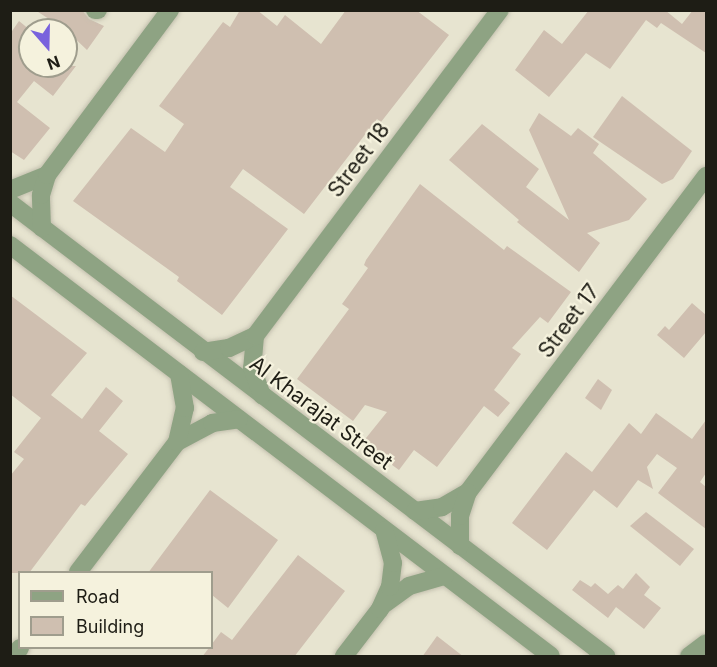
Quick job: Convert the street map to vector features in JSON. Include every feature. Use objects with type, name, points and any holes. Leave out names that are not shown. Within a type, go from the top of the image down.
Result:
[{"type":"street","points":[[42,228],[40,195],[47,175],[170,10]]},
{"type":"street","name":"Street 18","points":[[203,351],[229,348],[255,336],[500,10]]},
{"type":"street","points":[[10,190],[47,175]]},
{"type":"street","name":"Street 17","points":[[460,546],[460,516],[468,492],[706,176]]},
{"type":"street","name":"Al Kharajat Street","points":[[10,203],[606,657]]},
{"type":"street","points":[[10,245],[551,657]]},
{"type":"street","points":[[10,264],[38,266]]},
{"type":"street","points":[[255,336],[252,368],[264,398]]},
{"type":"street","points":[[80,571],[177,442],[185,408],[179,374]]},
{"type":"street","points":[[177,442],[212,423],[239,418]]},
{"type":"street","name":"Street 17","points":[[415,512],[442,507],[468,492]]},
{"type":"street","points":[[380,609],[393,575],[392,551],[383,528]]},
{"type":"street","points":[[344,657],[380,609],[409,586],[445,576]]},
{"type":"street","points":[[689,657],[706,643]]},
{"type":"building","points":[[35,10],[82,10],[89,19],[104,26],[87,50],[78,41],[78,18],[47,18]]},
{"type":"building","points":[[240,10],[257,10],[277,26],[285,15],[321,44],[346,10],[416,10],[449,35],[381,122],[377,119],[304,214],[243,169],[230,187],[288,229],[222,315],[177,281],[179,277],[73,201],[131,128],[165,152],[184,124],[159,106],[223,22],[230,27]]},
{"type":"building","points":[[589,10],[665,10],[682,24],[693,10],[706,10],[706,53],[661,23],[657,28],[646,20],[610,69],[586,53],[549,97],[515,70],[544,30],[562,44]]},
{"type":"building","points":[[18,22],[18,78],[67,78],[53,96],[34,81],[17,102],[50,128],[24,160],[10,151],[10,34]]},
{"type":"building","points":[[622,96],[692,151],[673,179],[662,184],[593,137]]},
{"type":"building","points":[[539,113],[571,136],[578,128],[599,144],[593,153],[647,199],[629,220],[587,233],[600,243],[579,272],[517,222],[519,220],[449,160],[482,124],[539,169],[526,187],[569,220],[529,130]]},
{"type":"building","points":[[420,184],[504,250],[507,246],[571,292],[548,323],[540,317],[512,348],[521,354],[494,390],[510,403],[498,417],[484,406],[437,467],[414,450],[399,470],[362,443],[387,412],[365,405],[353,421],[297,379],[349,309],[342,304],[368,268],[364,265],[366,260]]},
{"type":"building","points":[[10,295],[87,353],[51,395],[82,419],[106,387],[123,401],[99,431],[128,454],[85,506],[81,504],[31,571],[18,571],[18,573],[10,573],[10,476],[24,459],[14,452],[41,418],[10,394]]},
{"type":"building","points":[[692,303],[706,315],[706,332],[684,358],[657,335],[665,326],[669,330]]},
{"type":"building","points":[[598,379],[612,390],[601,410],[585,398]]},
{"type":"building","points":[[656,413],[692,439],[706,420],[706,473],[700,482],[706,487],[706,529],[658,493],[677,468],[657,454],[647,467],[653,489],[638,480],[617,508],[594,490],[547,550],[512,523],[566,452],[592,472],[629,423],[641,434]]},
{"type":"building","points":[[210,490],[278,540],[228,608],[213,596],[213,571],[149,571]]},
{"type":"building","points":[[646,512],[694,549],[680,566],[630,526]]},
{"type":"building","points":[[298,555],[345,591],[294,657],[202,657],[208,649],[213,649],[213,643],[221,632],[232,640]]},
{"type":"building","points":[[636,573],[650,587],[644,595],[661,608],[644,629],[616,607],[608,618],[572,590],[580,580],[591,587],[595,583],[608,594],[618,585],[623,589]]},
{"type":"building","points":[[437,636],[464,657],[422,657]]}]
